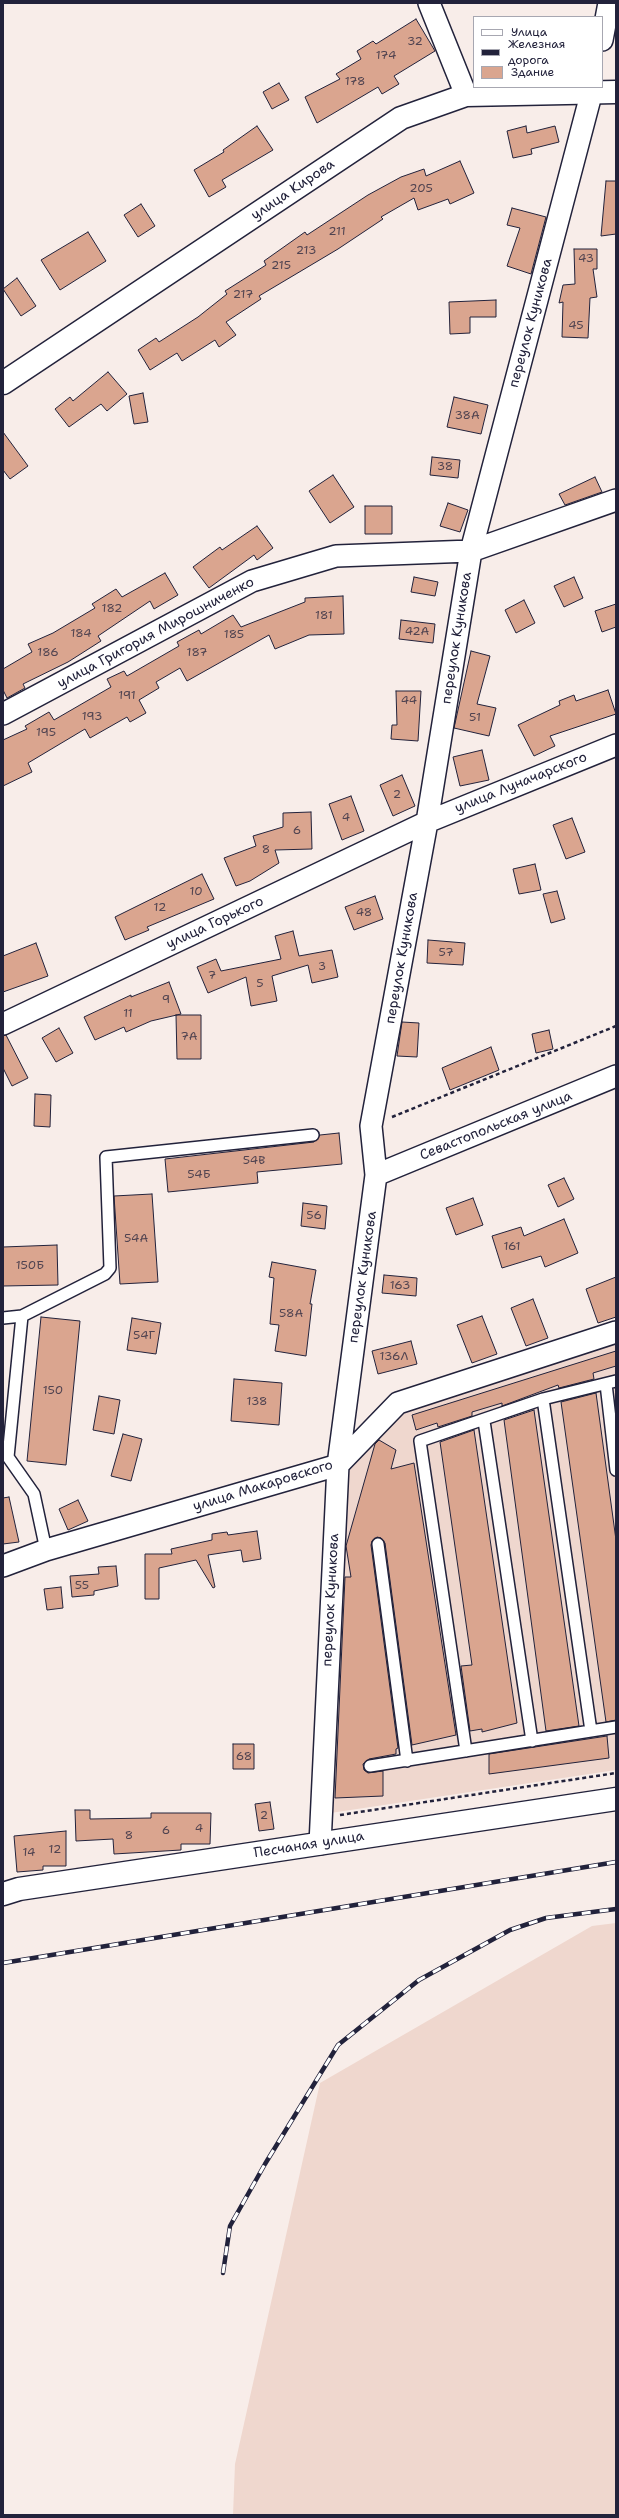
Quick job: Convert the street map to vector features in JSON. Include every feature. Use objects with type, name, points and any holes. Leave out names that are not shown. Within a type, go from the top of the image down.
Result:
[{"type":"street","points":[[429,3],[466,95]]},
{"type":"street","points":[[603,35],[609,3]]},
{"type":"street","name":"улица Кирова","points":[[3,383],[400,118],[466,95],[592,91],[616,92]]},
{"type":"street","name":"переулок Куникова","points":[[320,1844],[338,1465],[376,1175],[371,1126],[427,822],[471,551],[592,91]]},
{"type":"street","name":"улица Григория Мирошниченко","points":[[3,714],[252,581],[336,556],[471,551],[616,500]]},
{"type":"street","name":"улица Луначарского","points":[[427,822],[616,745]]},
{"type":"street","name":"улица Горького","points":[[3,1024],[427,822]]},
{"type":"street","name":"Севастопольская улица","points":[[376,1175],[616,1076]]},
{"type":"street","name":"улица Макаровского","points":[[3,1566],[46,1550],[338,1465],[398,1403],[616,1332]]},
{"type":"street","name":"Песчаная улица","points":[[3,1894],[19,1889],[616,1799]]},
{"type":"lane","points":[[3,1318],[22,1316],[105,1274],[110,1268],[106,1157],[313,1135]]},
{"type":"lane","points":[[22,1316],[8,1457],[34,1494],[46,1550]]},
{"type":"lane","points":[[466,1751],[420,1441],[484,1421],[543,1399],[611,1382],[616,1470]]},
{"type":"lane","points":[[543,1399],[590,1731]]},
{"type":"lane","points":[[484,1421],[532,1740]]},
{"type":"lane","points":[[378,1544],[407,1761]]},
{"type":"lane","points":[[370,1766],[616,1727]]},
{"type":"path","points":[[371,1126],[616,1026]]},
{"type":"path","points":[[321,1818],[616,1773]]},
{"type":"shaded area","points":[[616,1338],[616,1770],[324,1814],[341,1467],[400,1405]]},
{"type":"shaded area","points":[[616,1923],[616,2515],[233,2515],[235,2464],[320,2083],[592,1926]]},
{"type":"building","points":[[416,19],[435,51],[394,76],[399,84],[382,94],[378,87],[317,123],[305,97],[340,79],[336,74],[361,59],[357,51],[373,41],[376,44]]},
{"type":"building","points":[[279,83],[289,100],[272,109],[263,92]]},
{"type":"building","points":[[257,126],[273,150],[222,180],[226,187],[209,197],[194,170],[224,152],[223,150]]},
{"type":"building","points":[[526,126],[527,133],[555,126],[559,142],[531,149],[532,154],[513,158],[507,131]]},
{"type":"building","points":[[460,161],[474,193],[450,204],[448,199],[418,210],[414,198],[381,217],[383,219],[338,249],[259,296],[261,299],[226,322],[236,335],[219,347],[215,340],[182,361],[177,353],[150,370],[138,350],[156,338],[159,342],[198,317],[227,294],[225,291],[266,265],[264,261],[305,232],[307,235],[368,195],[401,177],[424,169],[426,176]]},
{"type":"building","points":[[606,181],[616,181],[616,234],[601,236]]},
{"type":"building","points":[[141,204],[155,226],[138,237],[124,215]]},
{"type":"building","points":[[512,208],[546,217],[531,274],[507,266],[520,228],[507,225]]},
{"type":"building","points":[[88,232],[106,261],[60,290],[41,260]]},
{"type":"building","points":[[574,249],[597,249],[597,269],[593,269],[597,297],[590,298],[588,338],[562,337],[563,302],[559,303],[563,285],[575,284]]},
{"type":"building","points":[[17,278],[36,306],[21,316],[3,289]]},
{"type":"building","points":[[496,300],[496,317],[470,317],[470,333],[450,334],[449,302]]},
{"type":"building","points":[[108,372],[127,394],[107,411],[101,404],[69,427],[55,409],[70,397],[73,401]]},
{"type":"building","points":[[143,393],[148,422],[134,424],[129,396]]},
{"type":"building","points":[[454,397],[488,405],[481,434],[447,427]]},
{"type":"building","points":[[3,432],[28,466],[10,479],[3,470]]},
{"type":"building","points":[[432,457],[460,460],[458,478],[430,475]]},
{"type":"building","points":[[333,475],[354,507],[330,523],[309,491]]},
{"type":"building","points":[[595,477],[602,492],[565,505],[559,494]]},
{"type":"building","points":[[448,503],[468,510],[460,532],[440,526]]},
{"type":"building","points":[[365,506],[392,506],[392,534],[365,534]]},
{"type":"building","points":[[257,526],[273,548],[257,560],[254,555],[209,588],[193,567],[220,547],[222,550]]},
{"type":"building","points":[[165,573],[178,595],[154,609],[150,601],[98,636],[101,641],[68,662],[23,684],[25,688],[7,698],[3,690],[3,669],[32,652],[28,644],[53,633],[95,608],[92,604],[116,589],[122,597]]},
{"type":"building","points":[[414,577],[438,582],[435,596],[411,592]]},
{"type":"building","points":[[574,577],[583,598],[564,607],[554,586]]},
{"type":"building","points":[[343,596],[344,634],[309,635],[275,649],[269,635],[187,681],[180,668],[156,682],[159,688],[139,700],[146,713],[130,722],[127,717],[90,738],[85,729],[28,763],[32,772],[3,786],[3,740],[27,729],[25,726],[49,712],[54,720],[111,687],[107,679],[124,671],[127,676],[179,646],[177,642],[199,630],[201,634],[233,615],[241,627],[305,602],[305,598]]},
{"type":"building","points":[[524,600],[535,623],[516,633],[505,610]]},
{"type":"building","points":[[616,604],[616,627],[602,632],[595,611]]},
{"type":"building","points":[[401,620],[435,624],[433,643],[399,639]]},
{"type":"building","points":[[471,651],[490,656],[477,704],[496,708],[489,736],[454,728]]},
{"type":"building","points":[[608,690],[616,714],[550,736],[555,746],[534,756],[518,725],[560,705],[559,701],[574,695],[576,701]]},
{"type":"building","points":[[396,691],[421,691],[418,741],[391,739],[392,725],[397,725]]},
{"type":"building","points":[[482,750],[489,780],[460,786],[453,757]]},
{"type":"building","points":[[402,775],[415,806],[393,816],[380,785]]},
{"type":"building","points":[[351,796],[364,831],[342,840],[329,804]]},
{"type":"building","points":[[311,812],[312,849],[275,850],[279,863],[250,881],[236,886],[224,858],[256,846],[253,836],[283,827],[283,813]]},
{"type":"building","points":[[572,818],[585,852],[566,859],[553,825]]},
{"type":"building","points":[[535,864],[541,890],[519,894],[513,869]]},
{"type":"building","points":[[202,874],[214,899],[147,927],[149,930],[125,940],[115,917]]},
{"type":"building","points":[[557,891],[565,919],[551,923],[543,894]]},
{"type":"building","points":[[375,896],[383,919],[354,930],[345,907]]},
{"type":"building","points":[[293,931],[299,956],[332,950],[338,977],[312,983],[308,965],[272,976],[277,1001],[251,1006],[246,977],[208,993],[197,967],[216,959],[221,971],[281,959],[275,936]]},
{"type":"building","points":[[428,940],[465,943],[463,965],[427,963]]},
{"type":"building","points":[[36,943],[48,976],[3,992],[3,956]]},
{"type":"building","points":[[169,982],[181,1014],[151,1021],[126,1032],[124,1027],[95,1040],[84,1017],[131,995],[131,997]]},
{"type":"building","points":[[176,1015],[201,1015],[201,1059],[177,1059]]},
{"type":"building","points":[[402,1022],[419,1023],[417,1057],[397,1056]]},
{"type":"building","points":[[59,1028],[73,1053],[56,1062],[42,1038]]},
{"type":"building","points":[[549,1030],[553,1049],[536,1053],[532,1034]]},
{"type":"building","points":[[6,1035],[28,1078],[12,1086],[3,1068],[3,1036]]},
{"type":"building","points":[[491,1047],[499,1070],[450,1090],[442,1068]]},
{"type":"building","points":[[35,1094],[51,1095],[50,1127],[34,1126]]},
{"type":"building","points":[[339,1133],[342,1164],[257,1172],[258,1183],[168,1192],[165,1159],[314,1142],[320,1135]]},
{"type":"building","points":[[564,1178],[574,1199],[558,1207],[548,1185]]},
{"type":"building","points":[[152,1194],[158,1282],[120,1284],[114,1196]]},
{"type":"building","points":[[473,1198],[483,1225],[456,1235],[446,1208]]},
{"type":"building","points":[[303,1203],[327,1206],[325,1229],[301,1226]]},
{"type":"building","points":[[564,1219],[578,1253],[545,1267],[541,1256],[502,1268],[492,1236],[521,1227],[524,1236]]},
{"type":"building","points":[[57,1245],[58,1285],[3,1286],[3,1247]]},
{"type":"building","points":[[272,1262],[316,1270],[310,1304],[312,1304],[306,1356],[275,1351],[279,1325],[270,1324],[274,1278],[269,1277]]},
{"type":"building","points":[[384,1275],[417,1278],[416,1296],[382,1293]]},
{"type":"building","points":[[616,1277],[616,1317],[598,1323],[586,1289]]},
{"type":"building","points":[[533,1299],[548,1338],[526,1346],[511,1308]]},
{"type":"building","points":[[482,1316],[497,1354],[472,1363],[457,1325]]},
{"type":"building","points":[[41,1317],[80,1321],[66,1465],[27,1461]]},
{"type":"building","points":[[132,1318],[161,1323],[156,1354],[127,1350]]},
{"type":"building","points":[[411,1341],[417,1364],[378,1374],[372,1351]]},
{"type":"building","points":[[616,1351],[616,1366],[593,1373],[594,1379],[559,1388],[558,1385],[502,1406],[502,1403],[472,1412],[472,1416],[438,1427],[437,1423],[416,1430],[412,1415]]},
{"type":"building","points":[[234,1379],[282,1383],[279,1425],[231,1421]]},
{"type":"building","points":[[596,1393],[616,1540],[616,1720],[606,1722],[561,1402]]},
{"type":"building","points":[[99,1396],[120,1400],[114,1434],[93,1430]]},
{"type":"building","points":[[534,1410],[579,1726],[546,1731],[504,1420]]},
{"type":"building","points":[[474,1430],[517,1723],[482,1732],[482,1729],[470,1731],[461,1666],[472,1665],[440,1442]]},
{"type":"building","points":[[123,1434],[142,1439],[131,1481],[111,1476]]},
{"type":"building","points":[[379,1440],[396,1450],[391,1469],[414,1463],[456,1735],[412,1745],[385,1543],[381,1538],[377,1537],[372,1541],[371,1545],[398,1748],[396,1749],[396,1754],[369,1759],[363,1764],[364,1770],[368,1773],[383,1771],[383,1796],[335,1798],[345,1577],[351,1577],[346,1546],[375,1444]]},
{"type":"building","points":[[9,1497],[19,1542],[3,1544],[3,1498]]},
{"type":"building","points":[[78,1500],[88,1521],[68,1530],[59,1509]]},
{"type":"building","points":[[257,1531],[261,1559],[243,1562],[241,1550],[208,1555],[215,1587],[213,1588],[196,1560],[159,1568],[159,1599],[145,1599],[145,1554],[172,1554],[171,1549],[212,1540],[212,1534],[227,1532],[228,1535]]},
{"type":"building","points":[[116,1566],[118,1586],[94,1591],[94,1595],[72,1597],[70,1576],[99,1574],[98,1567]]},
{"type":"building","points":[[61,1587],[63,1608],[47,1610],[44,1589]]},
{"type":"building","points":[[607,1736],[609,1758],[489,1774],[489,1754]]},
{"type":"building","points":[[233,1744],[254,1744],[254,1769],[233,1769]]},
{"type":"building","points":[[270,1802],[274,1829],[259,1831],[255,1804]]},
{"type":"building","points":[[75,1810],[90,1810],[90,1819],[151,1818],[151,1813],[211,1813],[210,1844],[181,1844],[181,1850],[114,1854],[113,1839],[76,1841]]},
{"type":"building","points":[[66,1831],[66,1866],[43,1866],[43,1870],[17,1872],[14,1836]]},
{"type":"railway","points":[[3,1963],[616,1862]]},
{"type":"railway","points":[[223,2273],[230,2226],[265,2164],[338,2045],[419,1980],[510,1930],[546,1918],[616,1909]]}]
